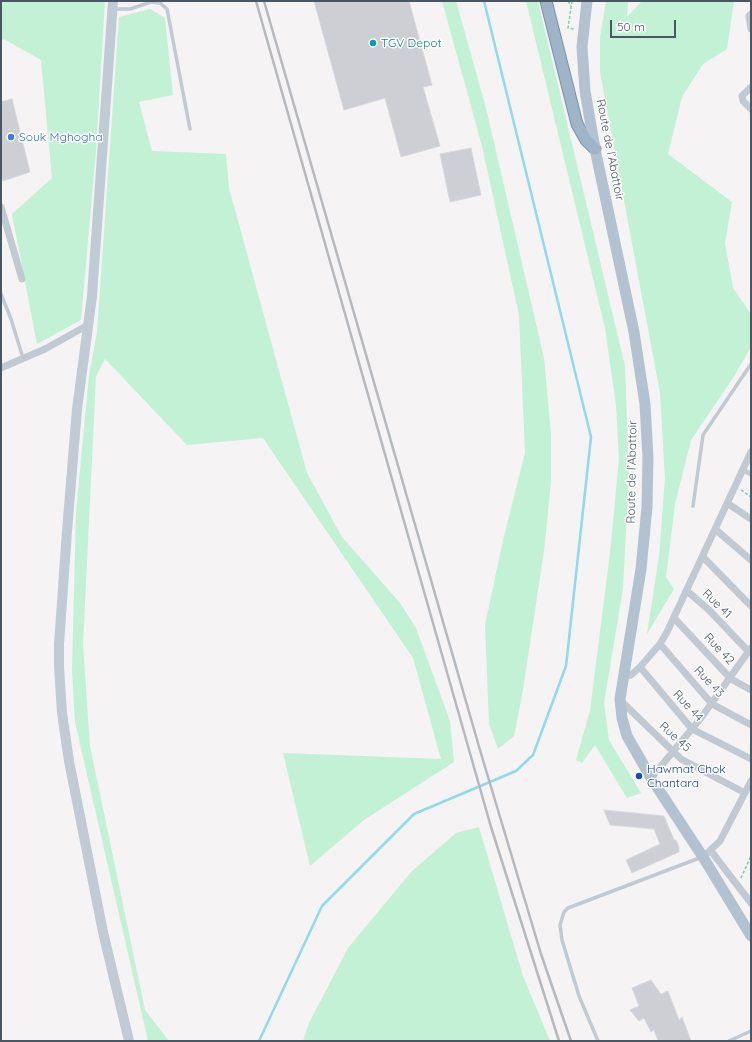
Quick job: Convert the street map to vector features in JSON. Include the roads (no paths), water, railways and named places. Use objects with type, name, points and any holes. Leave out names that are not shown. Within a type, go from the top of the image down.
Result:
[{"type":"highway","points":[[546,1],[577,124],[586,140],[595,149]]},
{"type":"main road","name":"Route de l’Abattoir","points":[[587,1],[582,47],[585,91],[595,149],[634,332],[645,404],[648,458],[647,507],[641,569],[620,699],[622,718],[627,736],[651,778],[707,854],[751,936]]},
{"type":"main road","points":[[113,5],[92,296],[77,409],[66,531],[59,644],[60,690],[69,761],[103,932],[129,1041]]},
{"type":"street","points":[[751,14],[749,16],[751,29]]},
{"type":"street","points":[[751,87],[742,96],[743,101],[751,109]]},
{"type":"street","points":[[1,207],[22,279]]},
{"type":"street","points":[[1,368],[45,349],[88,325]]},
{"type":"street","points":[[623,677],[631,675],[640,667],[660,644],[687,591],[751,452]]},
{"type":"street","points":[[743,470],[751,474]]},
{"type":"street","points":[[727,503],[751,519]]},
{"type":"street","points":[[715,529],[751,560]]},
{"type":"street","points":[[702,556],[751,606]]},
{"type":"street","name":"Rue 41","points":[[687,591],[750,649]]},
{"type":"street","name":"Rue 42","points":[[674,618],[731,679],[751,690]]},
{"type":"street","name":"Rue 43","points":[[660,644],[712,704],[751,724]]},
{"type":"street","points":[[651,778],[712,704],[731,679],[750,649]]},
{"type":"street","name":"Rue 44","points":[[640,667],[692,729],[751,759]]},
{"type":"street","name":"Rue 45","points":[[620,699],[672,752],[687,763],[745,793]]},
{"type":"street","points":[[751,781],[720,841],[707,854],[738,885],[751,903]]},
{"type":"lane","points":[[113,5],[130,9],[151,2],[160,3],[166,9],[190,130]]},
{"type":"lane","points":[[1,294],[11,319],[23,358]]},
{"type":"lane","points":[[693,506],[703,435],[751,364]]},
{"type":"lane","points":[[598,1041],[579,996],[562,940],[560,925],[564,912],[568,908],[707,854]]},
{"type":"lane","points":[[729,1041],[751,1031]]},
{"type":"waterway","points":[[259,1041],[322,906],[414,814],[516,771],[533,755],[566,666],[591,437],[484,1]]},
{"type":"railway","points":[[256,1],[491,827],[559,1041]]},
{"type":"railway","points":[[264,1],[480,750],[541,954],[571,1041]]},
{"type":"place","name":"TGV Depot","points":[[373,43]]},
{"type":"place","name":"Souk Mghogha","points":[[11,137]]},
{"type":"place","name":"Hawmat Chok Chantara","points":[[639,776]]}]
